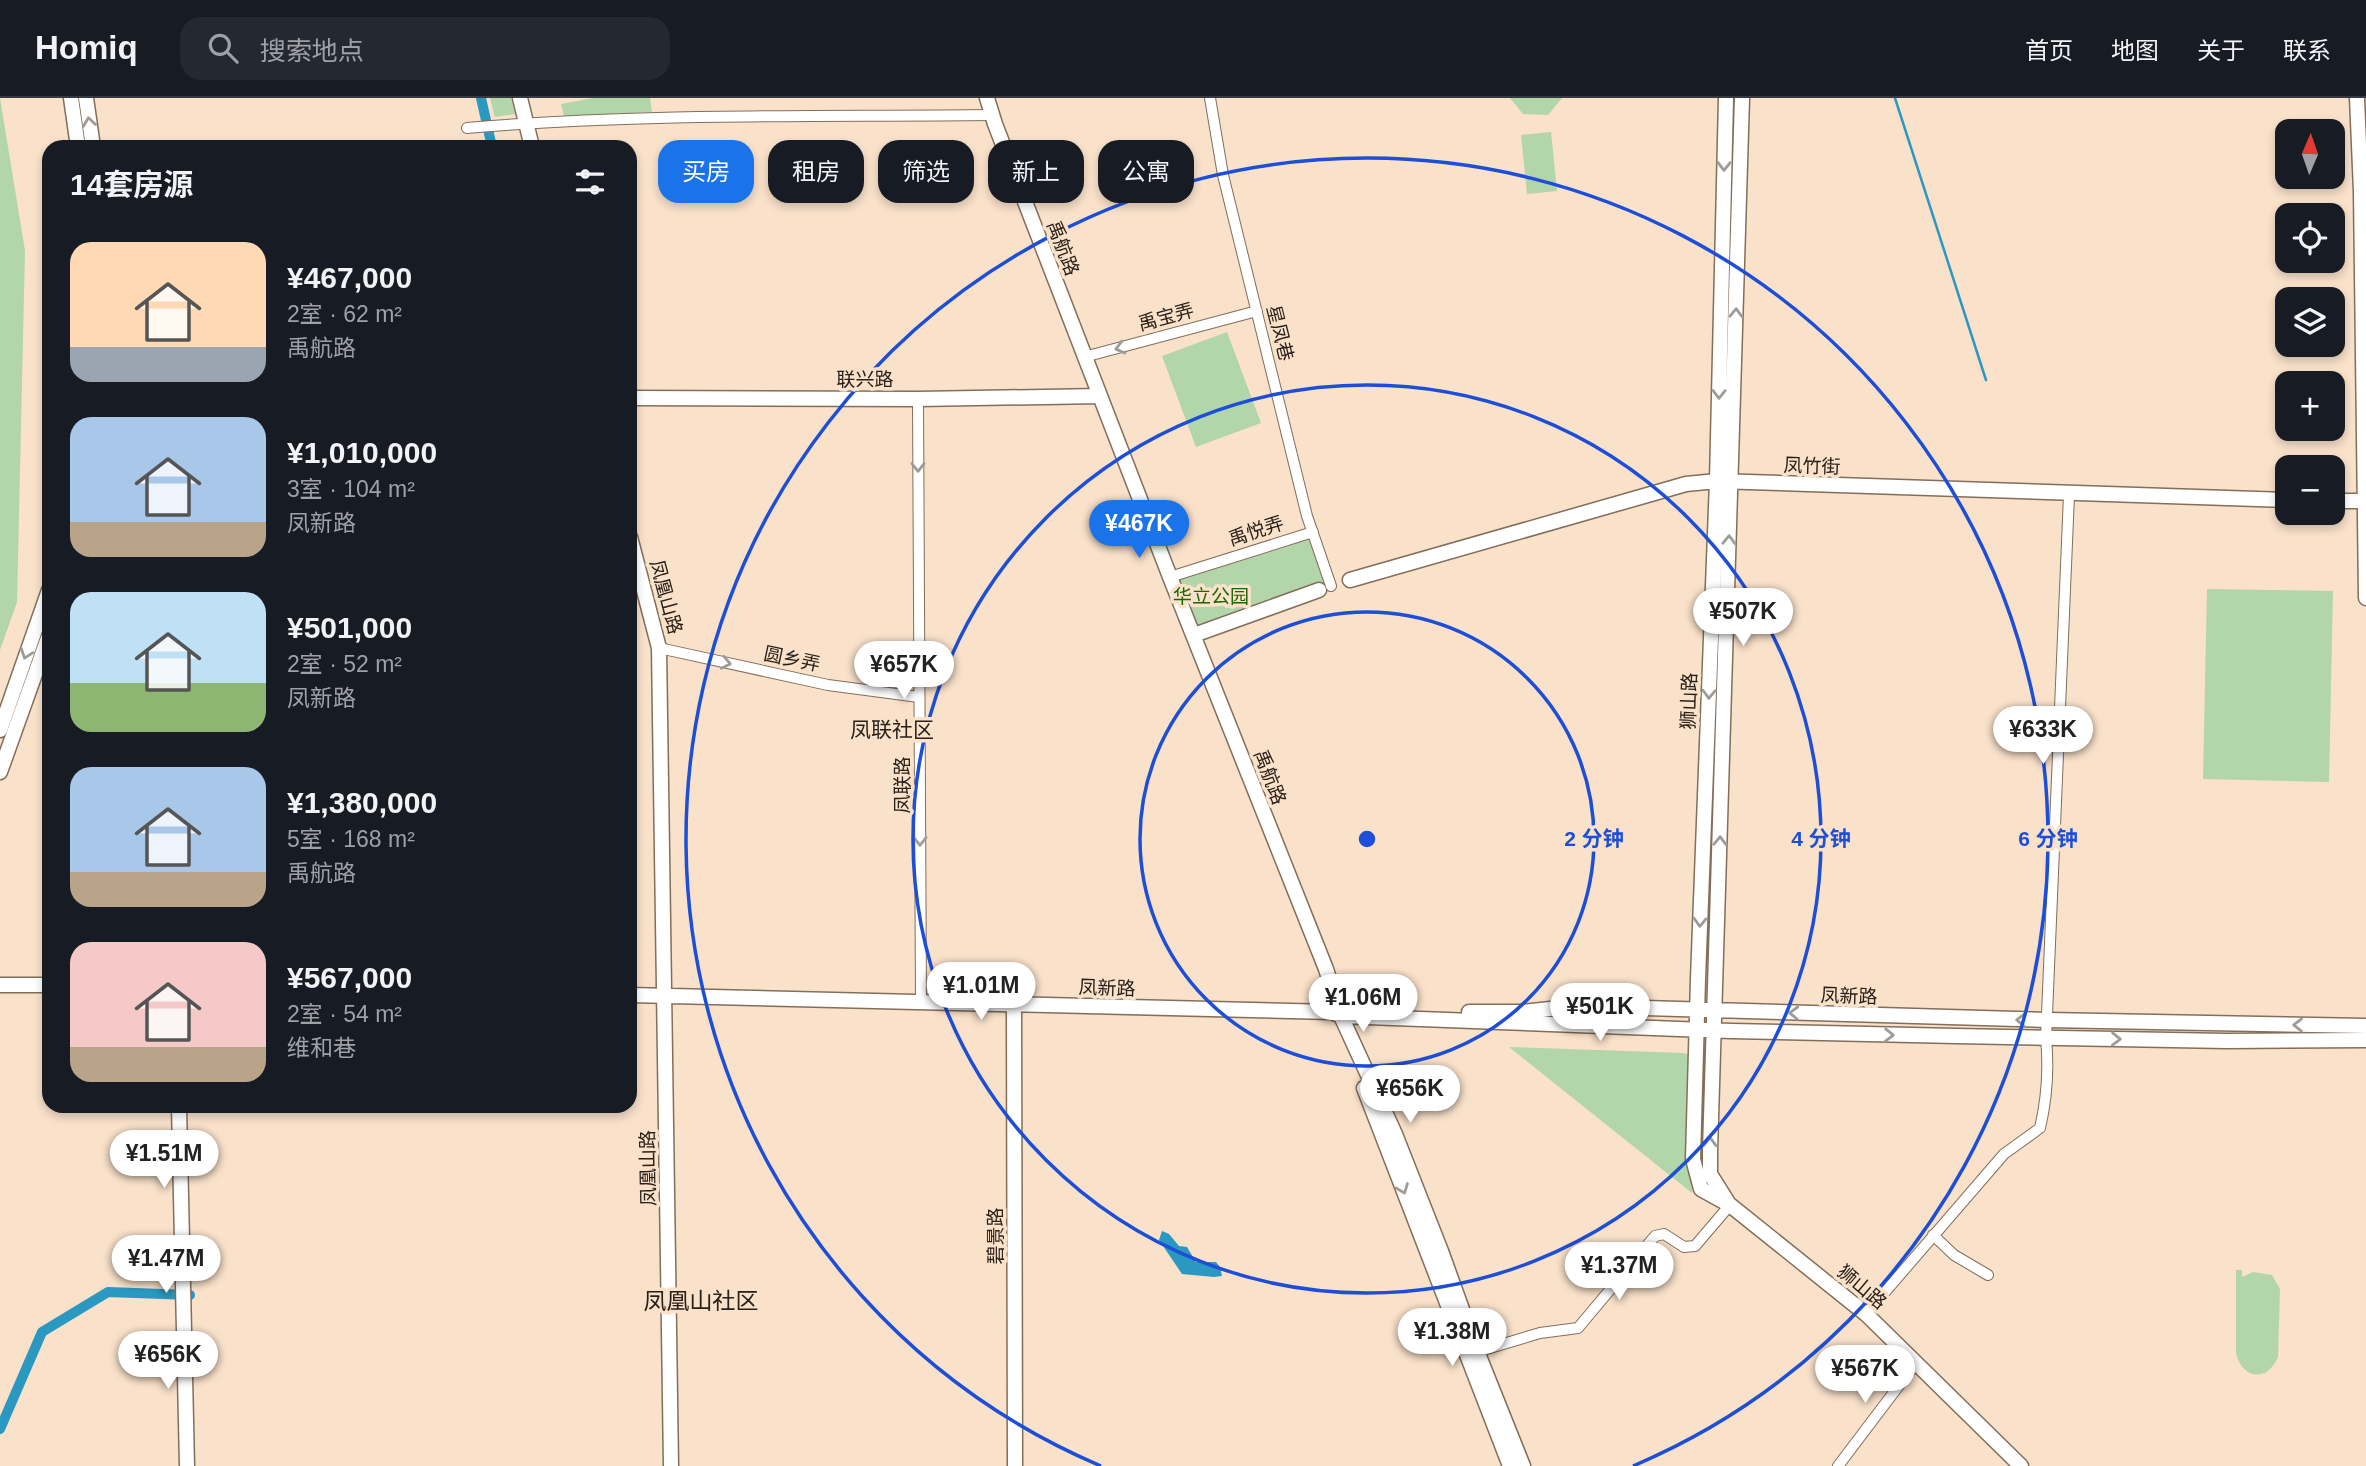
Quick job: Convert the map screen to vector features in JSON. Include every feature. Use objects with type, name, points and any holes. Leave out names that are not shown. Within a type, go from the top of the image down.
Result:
[{"type":"main road","points":[[71,98],[77,140]]},
{"type":"main road","points":[[86,98],[92,140]]},
{"type":"main road","points":[[520,98],[530,140]]},
{"type":"main road","name":"禹航路","points":[[980,98],[1084,357],[1096,396],[1326,969],[1337,1012],[1370,1104],[1471,1353],[1523,1466]]},
{"type":"main road","name":"禹航路","points":[[987,98],[988,116],[1318,972],[1337,1012]]},
{"type":"main road","name":"狮山路","points":[[1726,98],[1724,482],[1710,1174],[1730,1205]]},
{"type":"main road","name":"狮山路","points":[[1742,98],[1693,1159],[1701,1189],[1730,1205],[1866,1314],[2021,1466]]},
{"type":"main road","points":[[2357,98],[2361,192],[2366,598]]},
{"type":"main road","name":"联兴路","points":[[637,398],[918,399],[1096,396]]},
{"type":"main road","name":"凤竹街","points":[[1350,580],[1686,484],[1724,482],[2275,500]]},
{"type":"main road","points":[[2345,501],[2365,502]]},
{"type":"main road","name":"凤凰山路","points":[[637,564],[659,648],[671,1466]]},
{"type":"main road","points":[[1194,635],[1325,588]]},
{"type":"main road","points":[[0,730],[42,610]]},
{"type":"main road","points":[[0,772],[42,655]]},
{"type":"main road","points":[[0,985],[42,985]]},
{"type":"main road","name":"凤新路","points":[[637,995],[1337,1012],[1521,1012],[1578,1006],[2366,1026]]},
{"type":"main road","name":"碧景路","points":[[1014,1005],[1014,1466]]},
{"type":"main road","name":"凤新路","points":[[1337,1012],[1698,1030],[2227,1041],[2366,1040]]},
{"type":"main road","points":[[179,1113],[187,1466]]},
{"type":"main road","name":"禹航路","points":[[1471,1353],[1510,1466]]},
{"type":"street","name":"星凤巷","points":[[1210,98],[1223,175],[1307,516],[1328,573],[1325,588]]},
{"type":"street","points":[[472,128],[526,123],[653,119],[988,116]]},
{"type":"street","name":"禹宝弄","points":[[1084,357],[1257,311]]},
{"type":"street","name":"凤联路","points":[[918,399],[921,1002]]},
{"type":"street","points":[[1866,1314],[2004,1153],[2040,1128],[2047,1099],[2046,1038],[2069,495]]},
{"type":"street","name":"禹悦弄","points":[[1170,577],[1313,532]]},
{"type":"street","points":[[1325,588],[1350,580]]},
{"type":"street","name":"圆乡弄","points":[[659,648],[828,685],[919,697]]},
{"type":"street","points":[[1471,1353],[1540,1333],[1578,1328],[1655,1236],[1664,1234],[1684,1247],[1695,1246],[1730,1205]]},
{"type":"street","points":[[1933,1235],[1954,1255],[1988,1275]]},
{"type":"street","points":[[1838,1466],[1916,1363]]},
{"type":"green space","points":[[0,98],[25,251],[17,602],[0,650]]},
{"type":"green space","points":[[490,98],[511,98],[515,114],[495,117]]},
{"type":"green space","points":[[593,98],[650,98],[652,112],[564,116],[561,104]]},
{"type":"green space","points":[[1510,98],[1562,98],[1548,115],[1523,114]]},
{"type":"green space","points":[[1551,132],[1557,191],[1527,194],[1521,135]]},
{"type":"green space","points":[[1227,332],[1261,423],[1196,447],[1162,356]]},
{"type":"green space","name":"华立公园","points":[[1310,539],[1330,582],[1197,629],[1175,579]]},
{"type":"green space","points":[[2207,589],[2333,591],[2329,782],[2203,779]]},
{"type":"green space","points":[[1509,1047],[1684,1053],[1695,1057],[1692,1193]]},
{"type":"green space","points":[[2236,1270],[2242,1270],[2242,1277],[2253,1272],[2272,1275],[2280,1289],[2278,1357],[2268,1371],[2261,1374],[2249,1373],[2239,1362],[2236,1353]]},
{"type":"water","points":[[1162,1231],[1169,1234],[1179,1246],[1187,1247],[1196,1262],[1216,1262],[1222,1276],[1182,1274],[1159,1240]]},
{"type":"waterway","points":[[481,98],[490,140]]},
{"type":"waterway","points":[[1895,98],[1986,380]]},
{"type":"waterway","points":[[0,1429],[42,1332],[108,1292],[190,1295]]},
{"type":"district","name":"凤联社区","points":[[892,729]]},
{"type":"district","name":"凤凰山社区","points":[[701,1301]]}]
